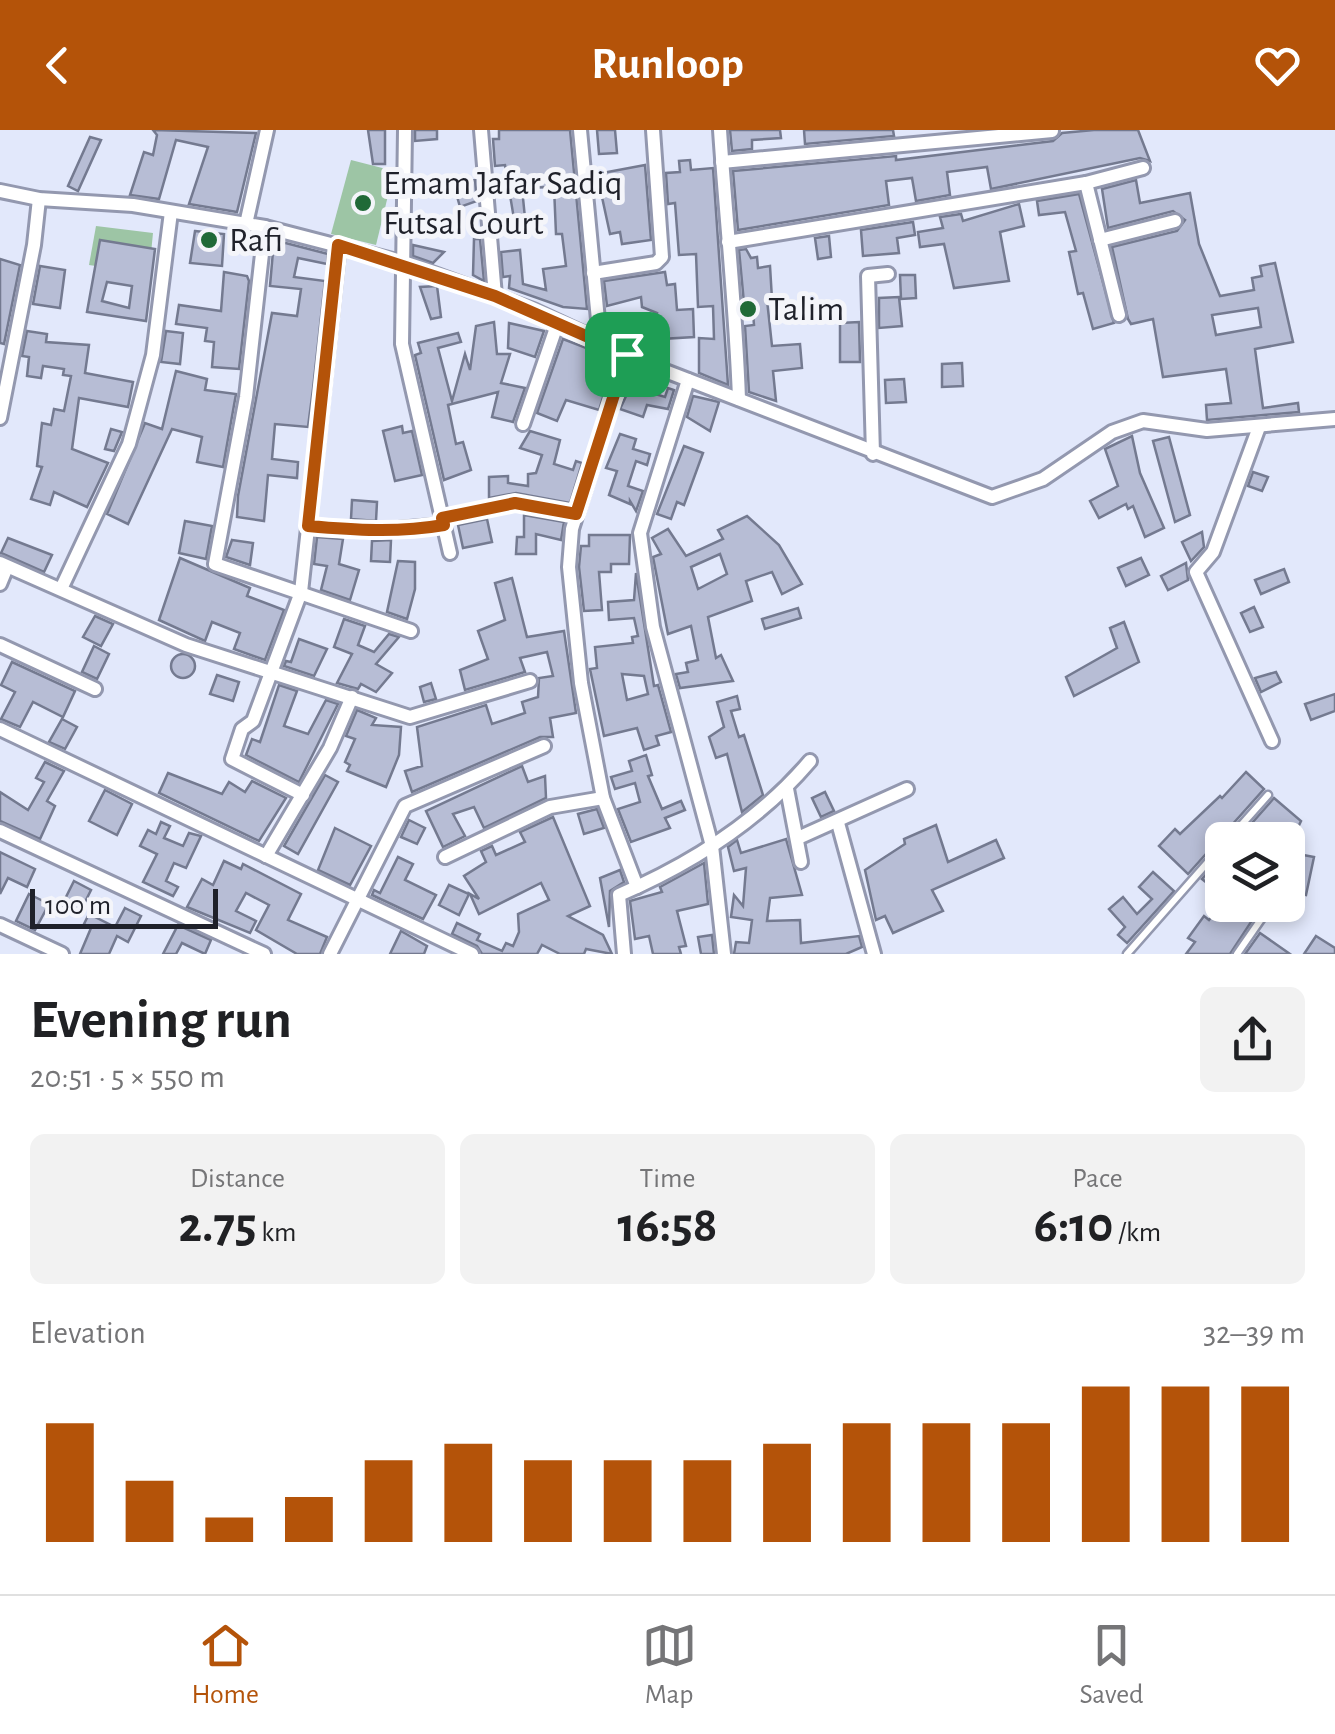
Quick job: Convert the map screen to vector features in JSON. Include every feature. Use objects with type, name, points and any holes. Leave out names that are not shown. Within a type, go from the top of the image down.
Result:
[{"type":"street","points":[[246,224],[267,130]]},
{"type":"street","points":[[405,130],[402,344],[450,553]]},
{"type":"street","points":[[481,130],[495,296]]},
{"type":"street","points":[[580,130],[600,341]]},
{"type":"street","points":[[594,274],[649,265],[662,257],[653,130]]},
{"type":"street","points":[[720,130],[728,242],[735,277],[738,399]]},
{"type":"street","points":[[722,162],[1052,131]]},
{"type":"street","points":[[728,242],[1086,183],[1143,168]]},
{"type":"street","points":[[1086,183],[1119,315]]},
{"type":"street","points":[[0,191],[265,227],[404,263],[495,296],[688,380],[873,454],[992,497],[1043,479],[1112,432],[1143,421],[1207,430],[1335,419]]},
{"type":"street","points":[[0,418],[34,245],[39,199]]},
{"type":"street","points":[[61,589],[129,444],[153,356],[172,212]]},
{"type":"street","points":[[1100,240],[1176,221]]},
{"type":"street","points":[[265,227],[246,397],[214,559],[219,568],[302,592],[410,631]]},
{"type":"street","points":[[302,795],[232,759],[242,728],[253,721],[302,592],[338,245]]},
{"type":"street","points":[[873,454],[868,276],[888,274]]},
{"type":"street","points":[[524,424],[558,322]]},
{"type":"street","points":[[627,354],[576,514],[569,549],[581,684],[603,798],[638,887]]},
{"type":"street","points":[[688,380],[640,533],[654,628],[712,846],[724,954]]},
{"type":"street","points":[[1259,427],[1212,552],[1196,572],[1272,741]]},
{"type":"street","points":[[308,526],[375,531],[443,522],[515,503],[576,514]]},
{"type":"street","points":[[0,584],[4,565],[186,644],[410,717],[530,681]]},
{"type":"street","points":[[0,645],[95,689]]},
{"type":"street","points":[[266,856],[352,697]]},
{"type":"street","points":[[0,729],[472,954]]},
{"type":"street","points":[[330,954],[405,806],[544,746]]},
{"type":"street","points":[[624,954],[619,895],[712,846],[787,789],[810,761]]},
{"type":"street","points":[[787,789],[801,862]]},
{"type":"street","points":[[798,838],[907,789]]},
{"type":"street","points":[[445,857],[550,807],[603,798]]},
{"type":"street","points":[[838,823],[874,954]]},
{"type":"street","points":[[0,831],[264,954]]},
{"type":"street","points":[[0,925],[62,954]]},
{"type":"lane","points":[[1244,822],[1268,795]]},
{"type":"lane","points":[[1126,954],[1205,865]]},
{"type":"lane","points":[[1237,954],[1260,922]]},
{"type":"green space","name":"Emam Jafar Sadiq Futsal Court","points":[[351,160],[394,171],[376,245],[331,234]]},
{"type":"green space","points":[[96,226],[153,233],[149,274],[89,265]]},
{"type":"building","points":[[153,130],[256,133],[237,212],[189,204],[208,147],[176,140],[159,199],[130,195],[144,152],[153,155],[157,135]]},
{"type":"building","points":[[368,130],[385,130],[385,164],[373,164]]},
{"type":"building","points":[[415,130],[437,130],[437,139],[415,141]]},
{"type":"building","points":[[499,130],[570,130],[587,309],[563,307],[509,288],[510,276],[503,277],[501,252],[520,250],[523,284],[546,290],[543,269],[566,266],[562,234],[556,234],[554,187],[522,188],[525,218],[514,219],[505,165],[495,166],[493,139],[499,139]]},
{"type":"building","points":[[597,130],[615,130],[617,153],[599,154]]},
{"type":"building","points":[[730,130],[780,130],[781,138],[752,140],[752,149],[732,151]]},
{"type":"building","points":[[804,130],[893,130],[894,136],[805,144]]},
{"type":"building","points":[[1138,130],[1150,161],[1140,158],[991,189],[987,167],[947,172],[950,195],[916,201],[912,178],[886,181],[889,205],[738,230],[733,171],[896,156],[896,160],[1053,141],[1062,133]]},
{"type":"building","points":[[90,137],[101,140],[78,191],[68,186]]},
{"type":"building","points":[[690,160],[691,170],[713,168],[728,385],[699,373],[699,338],[714,339],[713,306],[698,307],[696,254],[679,255],[675,203],[668,204],[666,173],[680,172],[679,161]]},
{"type":"building","points":[[645,165],[651,240],[622,244],[620,232],[610,234],[597,174]]},
{"type":"building","points":[[475,180],[477,201],[460,207],[453,182]]},
{"type":"building","points":[[1136,180],[1140,203],[1190,193],[1199,244],[1220,296],[1254,290],[1252,278],[1262,276],[1260,266],[1275,263],[1293,342],[1255,349],[1263,408],[1298,403],[1299,412],[1207,420],[1206,405],[1231,403],[1226,369],[1163,377],[1153,319],[1131,324],[1128,319],[1112,247],[1177,231],[1185,220],[1173,211],[1108,228],[1102,189]],"holes":[[[1258,308],[1261,327],[1216,335],[1212,315]]]},
{"type":"building","points":[[1079,194],[1114,323],[1093,329],[1083,293],[1078,294],[1069,252],[1076,251],[1065,212],[1039,215],[1037,201]]},
{"type":"building","points":[[1019,204],[1024,226],[1000,232],[1009,281],[954,288],[944,244],[920,247],[918,232],[943,228],[940,217],[961,214],[963,221]]},
{"type":"building","points":[[913,222],[915,235],[897,238],[899,253],[863,256],[861,230]]},
{"type":"building","points":[[195,231],[224,234],[222,266],[190,263]]},
{"type":"building","points":[[829,236],[831,257],[818,259],[815,238]]},
{"type":"building","points":[[474,239],[480,239],[484,281],[473,275]]},
{"type":"building","points":[[100,240],[155,249],[146,321],[87,312]],"holes":[[[107,282],[132,286],[129,308],[102,301]]]},
{"type":"building","points":[[274,240],[328,254],[327,264],[298,258],[294,277],[325,281],[313,389],[308,427],[275,424],[272,459],[298,462],[297,478],[268,475],[264,521],[237,517],[238,496],[272,313],[297,316],[301,289],[270,286]]},
{"type":"building","points":[[413,245],[444,252],[433,263],[413,256]]},
{"type":"building","points":[[746,249],[751,258],[757,257],[758,268],[770,266],[772,299],[767,300],[772,346],[800,344],[802,368],[773,371],[776,401],[749,392],[745,326],[754,325],[752,302],[744,303],[739,250]]},
{"type":"building","points":[[0,259],[20,265],[4,344],[0,343]]},
{"type":"building","points":[[40,266],[65,270],[60,308],[33,304]]},
{"type":"building","points":[[224,272],[247,276],[249,281],[239,369],[212,367],[214,342],[205,341],[207,328],[176,324],[179,305],[221,311]]},
{"type":"building","points":[[665,272],[667,285],[675,284],[677,310],[693,309],[694,337],[662,339],[666,360],[644,351],[657,313],[642,307],[641,297],[607,306],[604,281]]},
{"type":"building","points":[[900,275],[915,275],[916,298],[901,299]]},
{"type":"building","points":[[437,286],[441,317],[431,319],[420,287]]},
{"type":"building","points":[[899,297],[902,326],[879,328],[879,298]]},
{"type":"building","points":[[494,322],[497,354],[510,354],[501,383],[525,388],[513,422],[492,417],[498,392],[448,405],[456,444],[463,442],[471,470],[444,480],[415,355],[421,353],[418,343],[458,333],[461,342],[438,348],[452,401],[465,354],[470,370],[476,326]]},
{"type":"building","points":[[859,322],[860,362],[840,362],[840,323]]},
{"type":"building","points":[[509,323],[544,331],[535,357],[508,348]]},
{"type":"building","points":[[27,331],[47,334],[46,342],[89,345],[85,373],[133,382],[128,407],[79,398],[72,449],[108,463],[87,507],[54,492],[50,505],[31,499],[42,467],[37,466],[42,423],[51,425],[54,409],[64,411],[71,376],[63,375],[64,369],[43,366],[41,378],[27,376],[29,357],[22,356]]},
{"type":"building","points":[[166,331],[183,333],[180,364],[161,362]]},
{"type":"building","points":[[563,339],[615,359],[599,410],[566,400],[557,421],[537,413]]},
{"type":"building","points":[[962,363],[963,386],[942,387],[942,364]]},
{"type":"building","points":[[176,371],[207,379],[205,390],[236,394],[223,467],[197,462],[202,437],[172,429],[128,524],[107,514],[145,423],[162,429]]},
{"type":"building","points":[[635,377],[649,381],[645,391],[665,397],[668,388],[674,390],[668,409],[647,405],[643,417],[620,409]]},
{"type":"building","points":[[904,379],[906,402],[886,403],[885,380]]},
{"type":"building","points":[[693,396],[719,402],[710,431],[687,417]]},
{"type":"building","points":[[402,426],[403,433],[412,431],[422,475],[395,481],[383,431]]},
{"type":"building","points":[[111,429],[122,432],[114,451],[105,449]]},
{"type":"building","points":[[530,431],[560,440],[554,464],[573,470],[576,461],[582,463],[570,503],[516,493],[489,498],[489,477],[508,476],[508,483],[528,486],[528,474],[536,473],[542,455],[520,448]]},
{"type":"building","points":[[620,434],[636,439],[633,449],[650,454],[647,465],[636,461],[628,486],[643,491],[636,511],[630,501],[609,495],[617,471],[606,468]]},
{"type":"building","points":[[1132,436],[1140,473],[1164,528],[1145,537],[1133,506],[1128,509],[1126,504],[1099,518],[1090,501],[1118,486],[1105,449]]},
{"type":"building","points":[[1169,437],[1190,515],[1175,522],[1153,441]]},
{"type":"building","points":[[684,446],[703,453],[684,505],[677,502],[671,519],[657,514]]},
{"type":"building","points":[[1253,472],[1268,477],[1262,491],[1248,486]]},
{"type":"building","points":[[352,500],[377,502],[376,521],[351,519]]},
{"type":"building","points":[[524,515],[564,522],[561,540],[536,534],[536,554],[516,554],[517,537],[524,537]]},
{"type":"building","points":[[747,516],[779,545],[802,584],[782,594],[772,572],[746,581],[752,601],[708,617],[716,658],[721,655],[733,681],[680,688],[676,674],[688,672],[686,663],[698,660],[691,626],[668,634],[653,557],[661,554],[652,538],[668,529],[686,556],[723,539],[718,530]],"holes":[[[720,554],[727,574],[698,589],[691,567]]]},
{"type":"building","points":[[487,519],[492,542],[463,548],[458,525]]},
{"type":"building","points":[[185,521],[212,526],[206,559],[179,553]]},
{"type":"building","points":[[1202,532],[1204,547],[1191,561],[1182,542]]},
{"type":"building","points":[[589,535],[630,535],[629,564],[611,564],[611,572],[599,572],[602,610],[584,611],[579,567],[581,546],[589,546]]},
{"type":"building","points":[[317,537],[343,539],[339,564],[359,570],[350,600],[321,590],[327,566],[314,564]]},
{"type":"building","points":[[8,538],[52,555],[44,572],[1,553]]},
{"type":"building","points":[[232,540],[253,543],[250,565],[226,557]]},
{"type":"building","points":[[391,540],[390,562],[371,561],[372,541]]},
{"type":"building","points":[[180,558],[250,588],[247,596],[284,610],[265,660],[234,649],[240,633],[212,622],[205,641],[159,620]]},
{"type":"building","points":[[1141,558],[1149,575],[1126,586],[1118,568]]},
{"type":"building","points":[[398,561],[415,562],[415,589],[407,619],[387,612]]},
{"type":"building","points":[[1186,563],[1188,580],[1168,590],[1161,576]]},
{"type":"building","points":[[1284,569],[1289,582],[1261,594],[1255,580]]},
{"type":"building","points":[[636,573],[654,686],[658,685],[671,732],[656,736],[659,745],[644,750],[637,728],[604,736],[590,669],[597,668],[595,647],[633,643],[632,637],[638,636],[634,618],[609,620],[608,602],[634,600]],"holes":[[[622,674],[644,676],[648,694],[627,700]]]},
{"type":"building","points":[[512,578],[527,637],[564,631],[576,713],[550,718],[553,737],[540,737],[412,792],[405,771],[422,766],[417,727],[486,705],[492,724],[525,713],[522,702],[538,697],[539,678],[553,676],[547,652],[520,658],[525,672],[465,690],[460,670],[488,659],[478,631],[505,620],[495,583]]},
{"type":"building","points":[[1254,607],[1263,627],[1250,632],[1241,613]]},
{"type":"building","points":[[798,608],[801,618],[765,629],[762,619]]},
{"type":"building","points":[[95,616],[113,624],[101,646],[83,637]]},
{"type":"building","points":[[344,619],[365,626],[358,645],[374,652],[389,634],[399,637],[376,664],[392,673],[376,692],[361,684],[358,689],[337,683],[352,654],[334,647]]},
{"type":"building","points":[[1124,622],[1139,662],[1074,696],[1066,677],[1117,648],[1110,628]]},
{"type":"building","points":[[299,639],[327,649],[314,676],[284,666],[286,661],[291,662]]},
{"type":"building","points":[[94,646],[109,654],[97,679],[82,672]]},
{"type":"building","points":[[183,654],[195,666],[183,678],[171,666]]},
{"type":"building","points":[[12,662],[75,691],[63,717],[33,702],[20,727],[1,719],[15,692],[1,685]]},
{"type":"building","points":[[1276,672],[1281,682],[1261,692],[1255,678]]},
{"type":"building","points":[[217,675],[239,682],[233,701],[210,694]]},
{"type":"building","points":[[431,683],[436,699],[424,702],[420,687]]},
{"type":"building","points":[[279,685],[297,691],[284,726],[308,734],[326,700],[338,704],[299,782],[246,755],[252,739],[260,742]]},
{"type":"building","points":[[1335,694],[1335,711],[1311,720],[1305,704]]},
{"type":"building","points":[[737,696],[740,709],[731,711],[739,737],[744,735],[763,795],[742,812],[727,754],[716,758],[709,737],[724,727],[717,702]]},
{"type":"building","points":[[357,710],[376,718],[372,725],[401,727],[399,755],[386,787],[347,771],[350,765],[345,762],[355,739],[346,736]]},
{"type":"building","points":[[62,719],[77,727],[65,749],[49,742]]},
{"type":"building","points":[[646,755],[652,775],[648,776],[662,809],[681,801],[685,810],[665,818],[670,828],[631,842],[618,809],[640,802],[635,783],[615,789],[611,777],[632,771],[629,761]]},
{"type":"building","points":[[45,762],[64,771],[47,801],[55,806],[40,839],[0,821],[0,792],[28,810],[44,782],[36,778]]},
{"type":"building","points":[[522,766],[528,782],[545,776],[546,798],[484,828],[474,807],[453,814],[465,836],[443,847],[426,811]]},
{"type":"building","points":[[1246,772],[1264,789],[1234,822],[1205,822],[1205,855],[1188,874],[1159,846],[1175,829],[1180,834]]},
{"type":"building","points":[[168,773],[222,794],[229,782],[245,792],[252,781],[286,798],[259,841],[159,793]]},
{"type":"building","points":[[325,775],[338,782],[298,854],[284,846]]},
{"type":"building","points":[[105,790],[132,804],[117,835],[89,821]]},
{"type":"building","points":[[825,792],[834,811],[821,817],[812,798]]},
{"type":"building","points":[[1274,798],[1301,821],[1301,822],[1253,822]]},
{"type":"building","points":[[597,809],[604,828],[584,834],[578,814]]},
{"type":"building","points":[[553,817],[590,906],[568,916],[603,935],[612,954],[586,949],[584,954],[560,954],[542,945],[537,954],[482,954],[477,946],[452,934],[457,923],[480,934],[477,940],[502,951],[506,943],[513,946],[519,932],[518,914],[549,900],[541,883],[479,914],[470,894],[479,899],[464,876],[486,862],[481,851],[492,846],[496,855],[525,842],[520,832]]},
{"type":"building","points":[[409,820],[425,828],[417,844],[401,837]]},
{"type":"building","points":[[161,822],[170,826],[164,838],[183,846],[189,833],[201,836],[186,868],[174,863],[166,881],[178,887],[173,896],[143,882],[157,854],[140,846],[148,830],[156,834]]},
{"type":"building","points":[[936,825],[948,862],[996,840],[1004,858],[932,890],[943,911],[893,933],[885,916],[876,920],[865,870],[905,844],[904,839]]},
{"type":"building","points":[[335,828],[371,846],[350,885],[318,870]]},
{"type":"building","points":[[786,839],[802,895],[770,898],[767,921],[800,920],[801,943],[859,936],[862,947],[846,954],[734,954],[736,942],[749,943],[752,920],[731,917],[734,895],[743,906],[746,868],[734,871],[728,847],[737,840],[741,853]]},
{"type":"building","points":[[0,852],[35,869],[27,887],[8,878],[0,894]]},
{"type":"building","points":[[1305,855],[1314,857],[1305,895]]},
{"type":"building","points":[[398,857],[413,864],[405,880],[436,895],[423,919],[372,895],[374,890],[380,893]]},
{"type":"building","points":[[224,861],[241,869],[243,864],[301,894],[288,920],[327,937],[320,954],[297,954],[256,930],[269,905],[246,893],[236,911],[256,921],[250,933],[187,907],[202,879],[213,885]]},
{"type":"building","points":[[704,863],[708,904],[677,911],[686,946],[679,947],[681,954],[653,954],[649,936],[635,939],[630,901],[662,892],[660,887]]},
{"type":"building","points":[[620,870],[624,882],[610,891],[609,927],[600,878]]},
{"type":"building","points":[[1153,872],[1174,891],[1127,943],[1118,935],[1125,927],[1109,909],[1123,897],[1137,914],[1152,899],[1139,887]]},
{"type":"building","points":[[74,881],[91,890],[79,914],[62,905]]},
{"type":"building","points":[[449,885],[469,894],[459,915],[439,905]]},
{"type":"building","points":[[29,894],[49,904],[35,930],[16,921]]},
{"type":"building","points":[[125,908],[141,916],[128,942],[117,936],[109,954],[80,954],[91,928],[84,924],[89,914],[115,927]]},
{"type":"building","points":[[1204,916],[1205,922],[1251,922],[1230,954],[1186,954],[1195,942],[1188,938]]},
{"type":"building","points":[[178,925],[211,940],[205,954],[182,943],[176,954],[163,954]]},
{"type":"building","points":[[401,931],[427,946],[424,954],[390,954]]},
{"type":"building","points":[[1260,933],[1290,954],[1245,954]]},
{"type":"building","points":[[712,935],[714,954],[701,954],[698,937]]},
{"type":"building","points":[[1316,936],[1335,948],[1335,954],[1304,954]]},
{"type":"place","name":"Emam Jafar Sadiq Futsal Court","points":[[363,203]]},
{"type":"place","name":"Rafi","points":[[209,240]]},
{"type":"place","name":"Talim","points":[[748,309]]},
{"type":"route","points":[[338,245],[404,263],[534,310],[627,354],[576,514],[515,503],[442,518],[444,525],[430,527],[375,531],[308,526],[338,245]]}]
